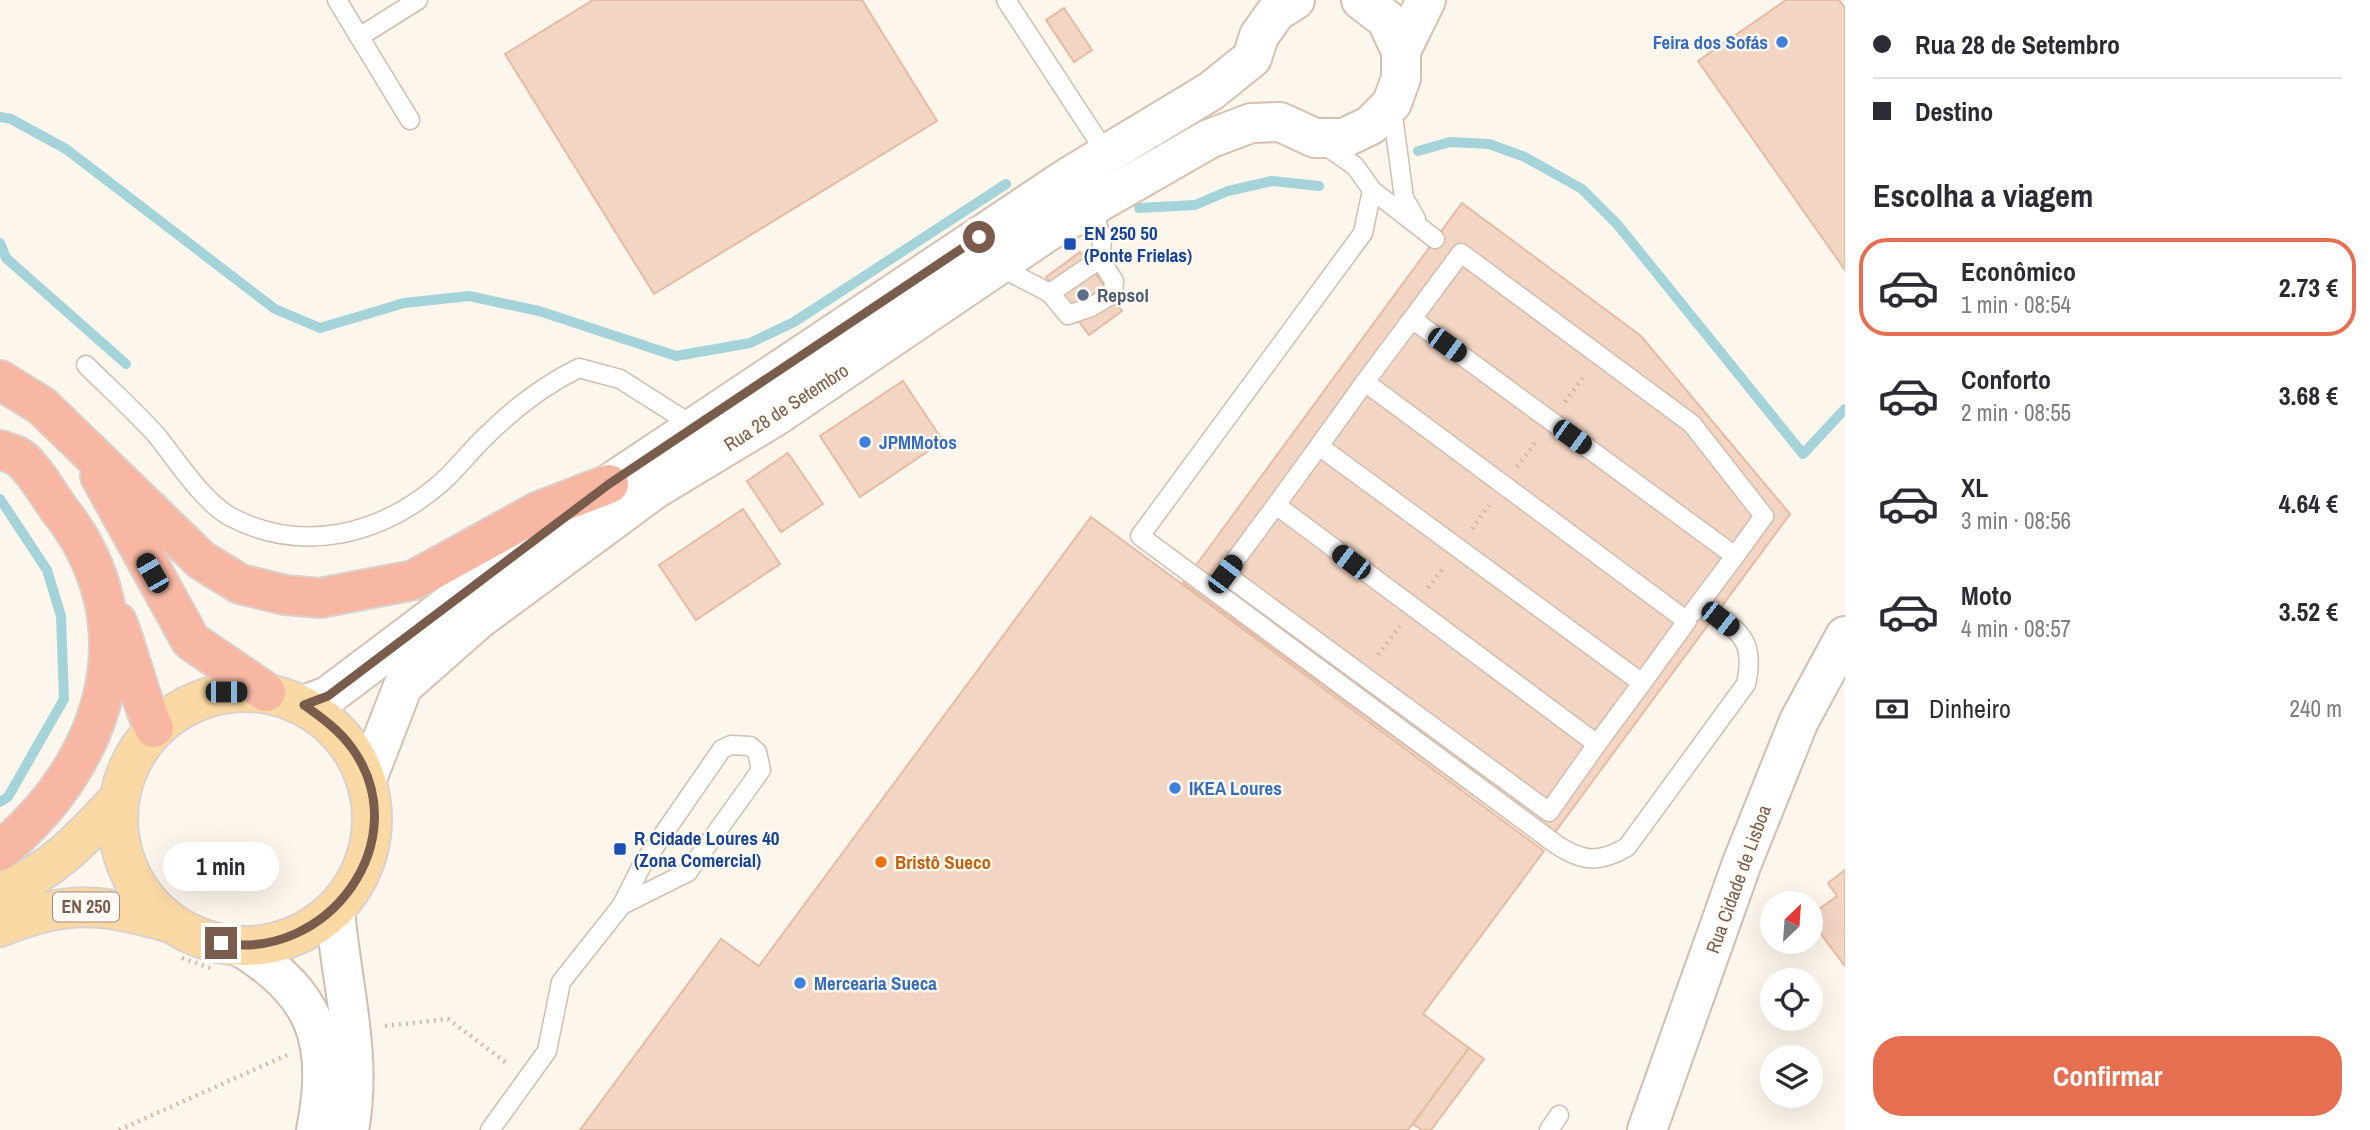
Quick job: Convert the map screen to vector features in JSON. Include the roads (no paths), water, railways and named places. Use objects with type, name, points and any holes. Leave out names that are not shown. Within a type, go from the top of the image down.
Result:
[{"type":"highway","points":[[0,380],[42,407],[86,446],[201,560],[240,584],[285,595],[320,598],[414,580],[539,511],[609,484]]},
{"type":"highway","points":[[86,446],[126,528],[191,641],[266,692]]},
{"type":"highway","points":[[0,450],[20,458],[80,534],[98,571],[132,659],[144,707],[154,728]]},
{"type":"highway","points":[[0,851],[32,825],[68,780],[91,739],[103,699],[111,653],[98,571]]},
{"type":"main road","name":"Rua 28 de Setembro","points":[[1280,122],[1260,96],[1252,58],[1259,36],[1276,12],[1294,0]]},
{"type":"main road","points":[[1361,0],[1386,19],[1401,51],[1401,78],[1392,103]]},
{"type":"main road","points":[[1401,51],[1426,0]]},
{"type":"main road","name":"Rua 28 de Setembro","points":[[304,705],[328,696],[609,484],[1106,153],[1211,91],[1252,58]]},
{"type":"main road","name":"Rua 28 de Setembro","points":[[367,779],[403,686],[479,619],[655,489],[776,416],[1092,204],[1209,139],[1251,123],[1280,122],[1315,138],[1344,138],[1371,125],[1392,103]]},
{"type":"main road","name":"Rua Cidade de Lisboa","points":[[1647,1130],[1768,798],[1799,721],[1845,636]]},
{"type":"main road","name":"EN 250","points":[[0,927],[29,915],[82,906],[115,908],[173,923],[204,939],[239,946],[274,943],[307,930],[335,909],[357,882],[370,849],[373,813],[367,779],[353,749],[331,724],[304,705],[266,692],[226,692],[187,705],[154,728],[131,761],[118,800],[118,835],[128,869],[146,899],[173,923]]},
{"type":"main road","name":"EN 250","points":[[0,893],[29,881],[68,855],[118,800]]},
{"type":"main road","points":[[335,909],[340,970],[353,1036],[355,1098],[349,1130]]},
{"type":"main road","points":[[239,946],[270,965],[297,991],[311,1014],[323,1070],[316,1130]]},
{"type":"lane","points":[[337,0],[410,120]]},
{"type":"lane","points":[[359,37],[418,0]]},
{"type":"lane","points":[[1006,0],[1106,153]]},
{"type":"lane","points":[[1392,103],[1404,198],[1419,225]]},
{"type":"lane","points":[[1315,138],[1355,166],[1372,190],[1435,239]]},
{"type":"lane","points":[[1372,190],[1363,233],[1140,536],[1557,845],[1589,860],[1609,858],[1627,846],[1746,684],[1752,659],[1741,635],[1700,603]]},
{"type":"lane","points":[[998,266],[1050,293],[1068,315],[1091,307],[1114,294],[1114,281],[1100,259],[1102,241],[1092,204]]},
{"type":"lane","points":[[1461,253],[1692,424],[1763,516],[1735,556],[1549,812],[1225,574],[1461,253]]},
{"type":"lane","points":[[1050,293],[1100,259]]},
{"type":"lane","points":[[1412,319],[1735,556]]},
{"type":"lane","points":[[86,365],[228,515],[270,532],[331,538],[365,528],[397,513],[441,483],[486,436],[547,383],[579,368],[620,379],[694,426]]},
{"type":"lane","points":[[1365,382],[1687,621]]},
{"type":"lane","points":[[1319,446],[1642,683]]},
{"type":"lane","points":[[1276,505],[1597,744]]},
{"type":"lane","points":[[490,1130],[547,1051],[561,982],[622,905],[642,865],[722,749],[750,746],[757,752],[761,770],[688,872],[622,905]]},
{"type":"waterway","points":[[0,117],[11,119],[66,149],[275,309],[320,328],[404,303],[469,296],[539,311],[676,356],[750,343],[794,322],[1006,184]]},
{"type":"waterway","points":[[1418,151],[1450,142],[1489,144],[1525,157],[1582,189],[1617,224],[1803,454],[1845,409]]},
{"type":"waterway","points":[[1139,208],[1195,205],[1228,191],[1272,181],[1319,186]]},
{"type":"waterway","points":[[0,243],[6,258],[126,364]]},
{"type":"waterway","points":[[0,499],[47,570],[61,616],[64,699],[8,797],[0,802]]},
{"type":"place","name":"Feira dos Sofás","points":[[1782,42]]},
{"type":"place","name":"EN 250 50 (Ponte Frielas)","points":[[1070,244]]},
{"type":"place","name":"Repsol","points":[[1083,295]]},
{"type":"place","name":"JPMMotos","points":[[865,442]]},
{"type":"place","name":"IKEA Loures","points":[[1175,788]]},
{"type":"place","name":"R Cidade Loures 40 (Zona Comercial)","points":[[620,849]]},
{"type":"place","name":"Bristô Sueco","points":[[881,862]]},
{"type":"place","name":"Mercearia Sueca","points":[[800,983]]}]
